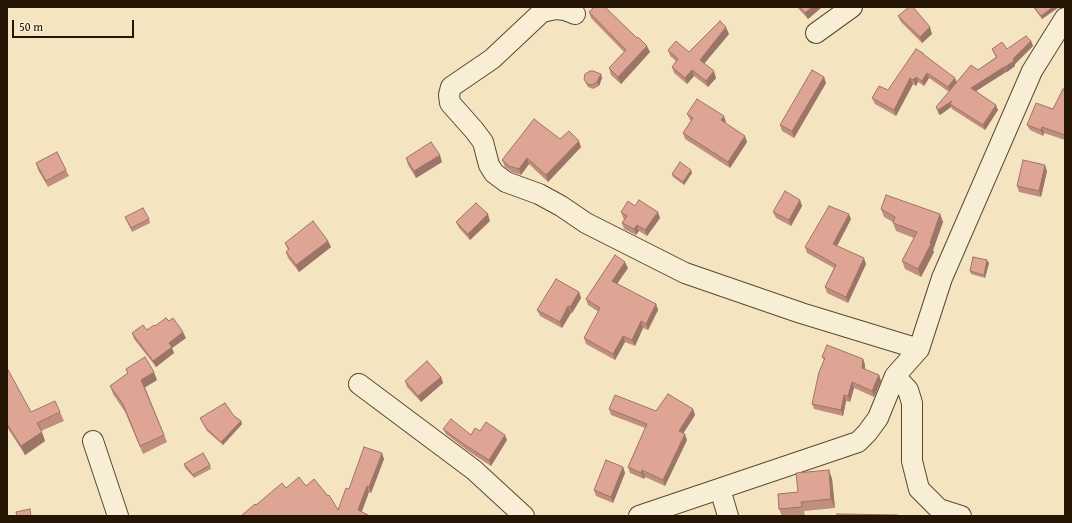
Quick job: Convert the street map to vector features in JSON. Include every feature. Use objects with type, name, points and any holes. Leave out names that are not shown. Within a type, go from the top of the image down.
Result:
[{"type":"street","points":[[816,33],[852,7]]},
{"type":"street","points":[[575,14],[565,10],[556,9],[542,12],[492,59],[451,87],[450,103],[483,142],[489,165],[494,173],[506,182],[539,194],[561,206],[586,223],[685,273],[801,313],[919,349]]},
{"type":"street","points":[[639,516],[858,442],[867,434],[878,418],[895,376],[919,349],[942,278],[1032,71],[1065,18]]},
{"type":"street","points":[[895,376],[908,390],[912,403],[912,461],[919,489],[939,509],[961,516]]},
{"type":"street","points":[[359,384],[474,470],[524,516]]},
{"type":"street","points":[[93,441],[118,516]]},
{"type":"street","points":[[720,489],[728,516]]},
{"type":"building","points":[[594,7],[605,7],[647,46],[618,77],[609,68],[626,50],[589,12]]},
{"type":"building","points":[[800,7],[812,7],[805,13]]},
{"type":"building","points":[[909,7],[913,7],[930,27],[920,37],[898,16]]},
{"type":"building","points":[[1034,7],[1053,7],[1041,16]]},
{"type":"building","points":[[720,21],[726,27],[700,60],[714,71],[706,81],[692,70],[685,78],[672,67],[678,59],[668,50],[676,41],[689,52]]},
{"type":"building","points":[[1026,36],[1031,41],[1013,59],[1014,61],[971,88],[996,105],[983,125],[950,104],[952,101],[938,110],[936,107],[971,65],[978,70],[997,57],[992,49],[1002,42],[1007,49]]},
{"type":"building","points":[[916,49],[955,78],[948,87],[927,73],[922,81],[916,77],[913,80],[910,78],[894,110],[872,98],[879,86],[888,90]]},
{"type":"building","points":[[812,70],[824,77],[792,131],[780,125]]},
{"type":"building","points":[[590,71],[601,74],[597,82],[592,85],[587,84],[584,79],[585,74]]},
{"type":"building","points":[[1063,89],[1065,90],[1065,135],[1042,127],[1041,130],[1027,125],[1036,103],[1053,109]]},
{"type":"building","points":[[697,99],[724,116],[721,120],[745,136],[728,162],[683,133],[693,118],[687,114]]},
{"type":"building","points":[[534,119],[560,139],[569,131],[579,141],[546,175],[527,158],[519,169],[509,166],[502,160]]},
{"type":"building","points":[[431,142],[440,155],[414,171],[406,158]]},
{"type":"building","points":[[57,152],[66,170],[46,181],[36,163]]},
{"type":"building","points":[[1023,160],[1045,165],[1039,191],[1017,186]]},
{"type":"building","points":[[680,162],[691,170],[683,182],[672,174]]},
{"type":"building","points":[[785,191],[800,200],[789,220],[773,212]]},
{"type":"building","points":[[886,195],[940,214],[930,243],[931,244],[918,269],[902,261],[917,232],[893,223],[895,217],[881,209]]},
{"type":"building","points":[[639,200],[658,212],[645,230],[637,225],[634,229],[622,223],[627,216],[621,212],[628,201],[635,206]]},
{"type":"building","points":[[476,203],[488,214],[468,234],[456,222]]},
{"type":"building","points":[[829,206],[849,214],[833,244],[864,258],[846,297],[825,287],[836,265],[805,247]]},
{"type":"building","points":[[143,208],[149,219],[131,228],[125,217]]},
{"type":"building","points":[[313,221],[328,241],[296,265],[286,252],[289,249],[285,243]]},
{"type":"building","points":[[615,255],[625,262],[612,281],[656,304],[646,324],[641,321],[632,340],[623,336],[613,354],[584,338],[600,308],[586,299]]},
{"type":"building","points":[[973,257],[987,260],[984,275],[970,271]]},
{"type":"building","points":[[556,279],[579,292],[570,307],[568,306],[560,322],[537,310]]},
{"type":"building","points":[[166,318],[169,321],[173,318],[183,332],[169,343],[172,347],[153,361],[132,333],[143,325],[147,330]]},
{"type":"building","points":[[827,345],[863,359],[862,368],[879,375],[872,391],[852,382],[848,396],[844,395],[841,410],[812,404],[819,372],[825,358],[822,357]]},
{"type":"building","points":[[145,357],[154,372],[141,380],[164,435],[140,446],[123,404],[110,386],[128,373],[126,369]]},
{"type":"building","points":[[427,361],[441,377],[418,396],[405,381]]},
{"type":"building","points":[[7,368],[31,412],[55,401],[60,412],[37,423],[42,432],[21,446],[7,424]]},
{"type":"building","points":[[668,394],[693,409],[679,431],[685,434],[663,480],[642,470],[641,473],[628,467],[647,424],[609,409],[615,395],[656,411]]},
{"type":"building","points":[[225,403],[234,416],[241,421],[221,442],[206,428],[200,418]]},
{"type":"building","points":[[451,419],[471,435],[475,428],[480,431],[486,422],[505,435],[489,460],[443,429]]},
{"type":"building","points":[[364,447],[382,453],[369,487],[367,486],[358,510],[370,516],[242,515],[282,483],[286,488],[299,477],[306,486],[314,479],[328,496],[329,495],[338,510],[346,488],[349,489]]},
{"type":"building","points":[[203,453],[210,465],[193,475],[184,464]]},
{"type":"building","points":[[606,460],[623,467],[611,497],[594,490]]},
{"type":"building","points":[[829,470],[831,499],[801,502],[802,507],[779,509],[778,494],[798,492],[796,473]]},
{"type":"building","points":[[30,509],[31,516],[17,516],[16,512]]},
{"type":"building","points":[[837,514],[898,515],[898,516],[837,516]]}]
